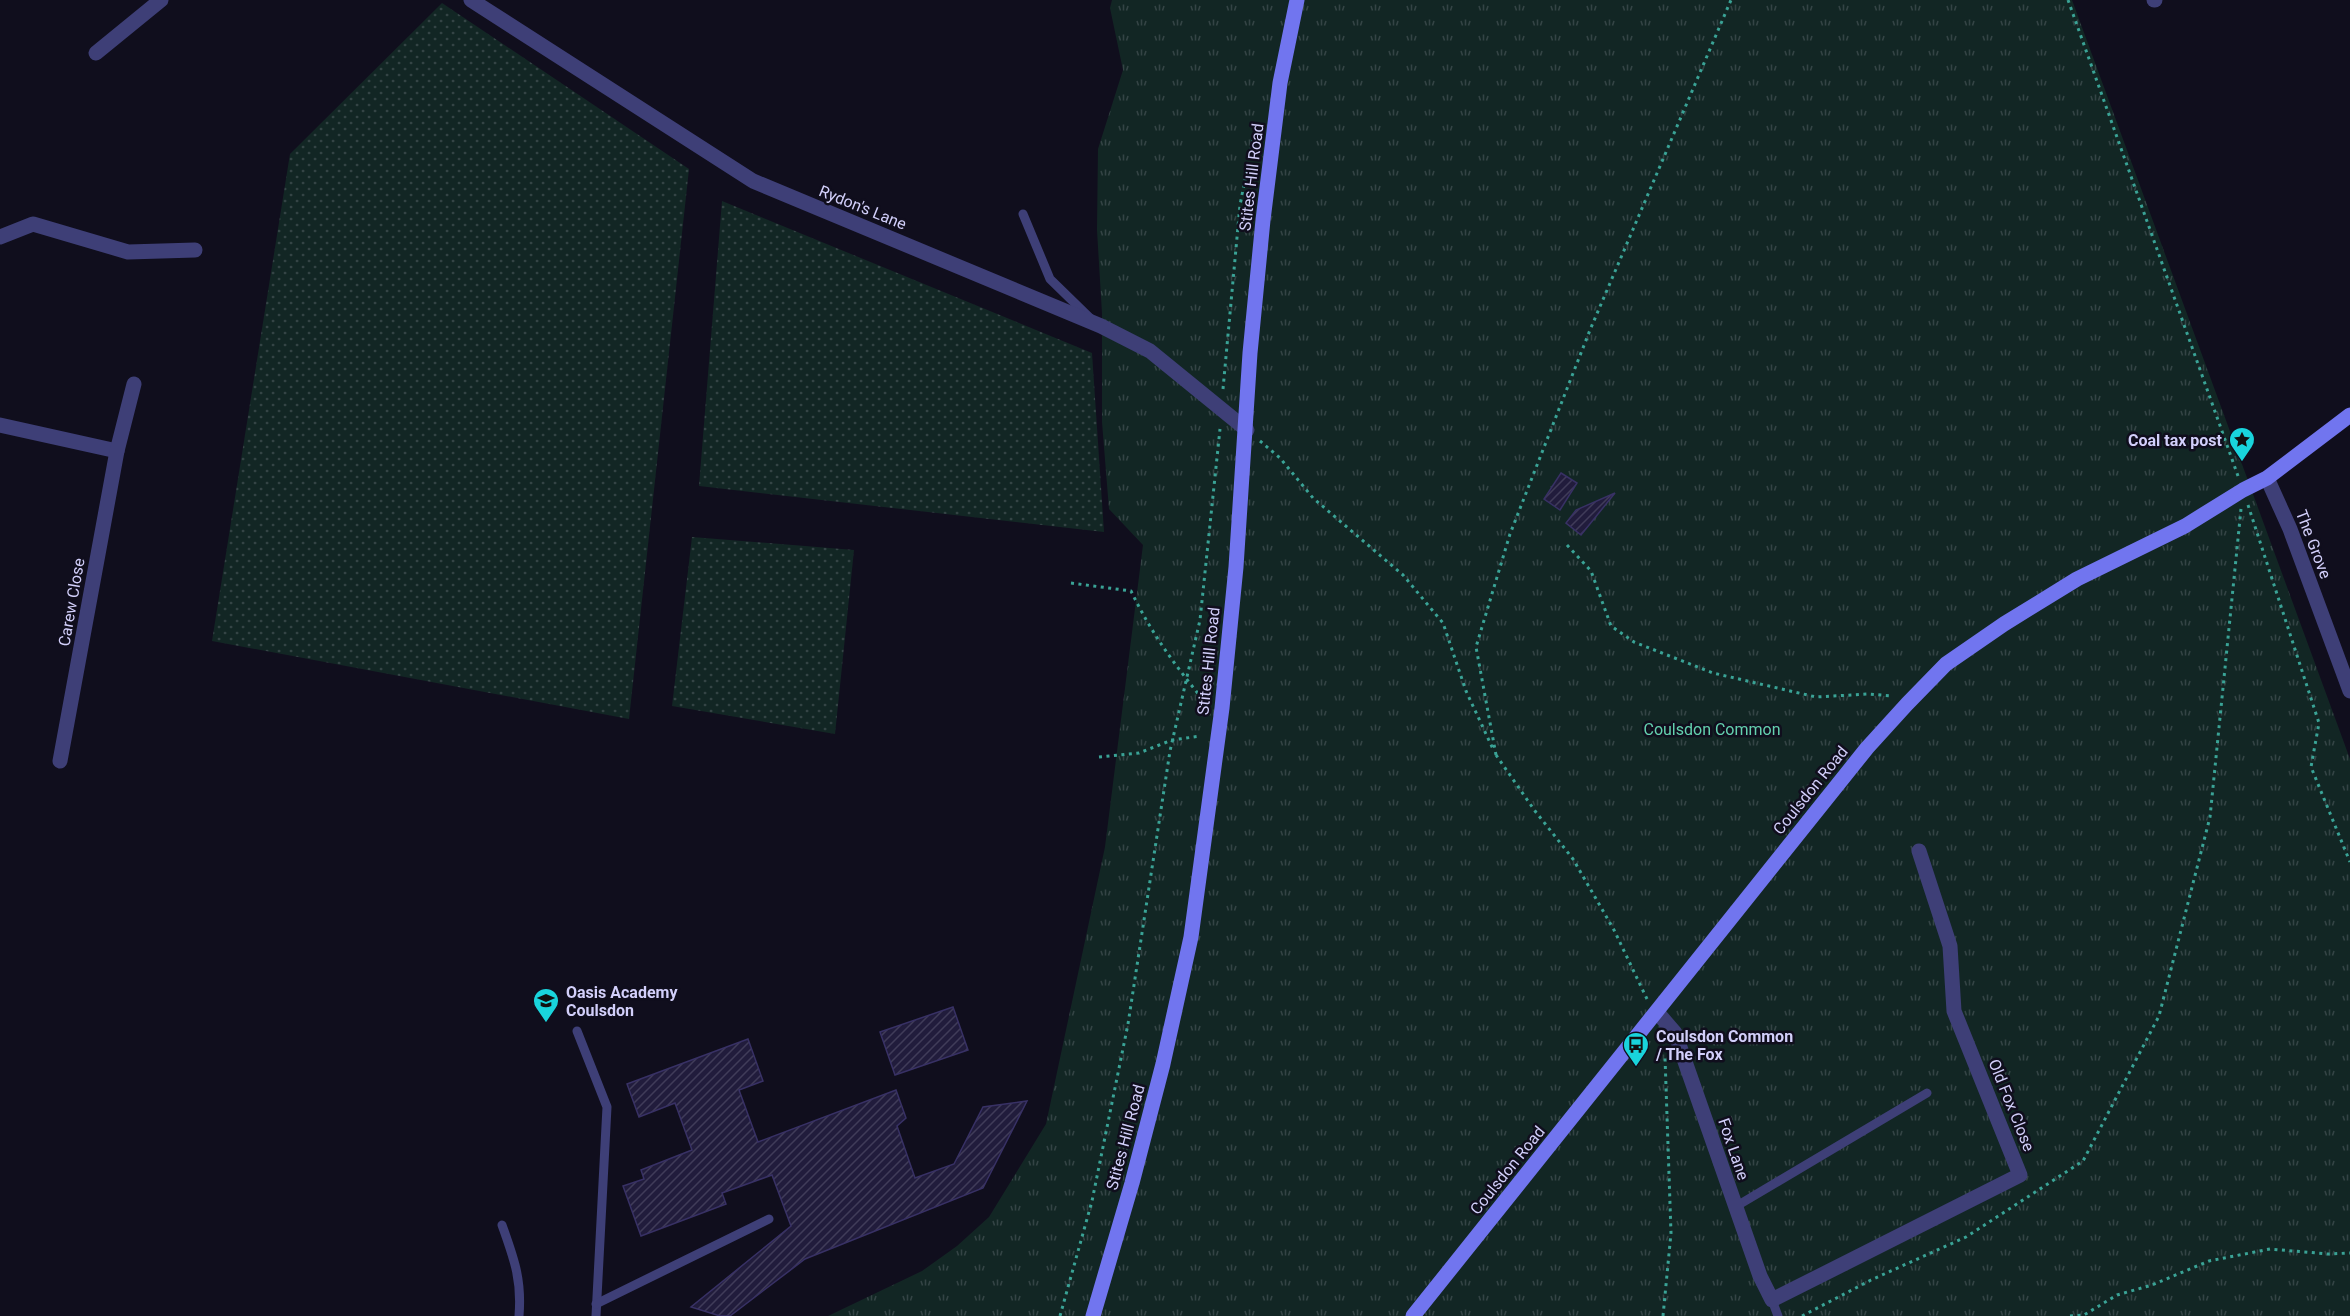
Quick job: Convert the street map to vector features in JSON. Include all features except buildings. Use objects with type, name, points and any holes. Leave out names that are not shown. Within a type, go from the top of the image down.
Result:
[{"type":"street","points":[[96,53],[161,0]]},
{"type":"street","name":"Rydon's Lane","points":[[471,0],[753,181],[1094,323],[1150,351],[1247,430]]},
{"type":"street","name":"Stites Hill Road","points":[[1093,1316],[1132,1183],[1178,1001],[1192,926],[1222,708],[1236,567],[1247,430],[1250,354],[1263,219],[1280,83],[1297,0]]},
{"type":"street","points":[[0,237],[33,224],[128,252],[195,250]]},
{"type":"street","name":"Carew Close","points":[[60,761],[117,451],[134,384]]},
{"type":"street","name":"Coulsdon Road","points":[[1413,1316],[1868,748],[1906,704],[1946,664],[2004,624],[2078,579],[2185,526],[2267,478],[2350,415]]},
{"type":"street","points":[[0,425],[117,451]]},
{"type":"street","name":"The Grove","points":[[2267,478],[2290,529],[2350,691]]},
{"type":"street","name":"Old Fox Close","points":[[1772,1300],[2020,1175],[1954,1011],[1950,946],[1919,851]]},
{"type":"street","name":"Fox Lane","points":[[1657,1012],[1675,1033],[1760,1276],[1772,1300]]},
{"type":"lane","points":[[1023,214],[1050,279],[1094,323]]},
{"type":"lane","points":[[577,1031],[607,1107],[596,1316]]},
{"type":"lane","points":[[1735,1207],[1927,1093]]},
{"type":"lane","points":[[596,1304],[769,1219]]},
{"type":"lane","points":[[502,1225],[519,1272],[521,1296],[519,1316]]},
{"type":"lane","points":[[1772,1300],[1778,1316]]},
{"type":"path","points":[[1496,755],[1476,647],[1510,534],[1590,330],[1731,0]]},
{"type":"path","points":[[2068,0],[2243,490],[2319,723],[2311,767],[2350,862]]},
{"type":"path","points":[[1060,1316],[1092,1201],[1128,1024],[1172,740],[1200,620],[1240,205],[1256,125]]},
{"type":"path","points":[[1247,430],[1280,458],[1313,498],[1403,575],[1443,623],[1466,691],[1496,755],[1535,811],[1573,859],[1614,930],[1647,999],[1657,1012]]},
{"type":"path","points":[[1802,1316],[1871,1280],[1966,1237],[2083,1161],[2159,1016],[2210,817],[2243,490]]},
{"type":"path","points":[[1567,545],[1591,571],[1611,626],[1634,642],[1713,673],[1816,697],[1868,693],[1894,696],[1906,704]]},
{"type":"path","points":[[1071,583],[1131,591],[1165,654],[1200,696],[1222,708]]},
{"type":"path","points":[[1099,757],[1138,753],[1172,740],[1197,736],[1218,738]]},
{"type":"path","points":[[1663,1316],[1671,1233],[1665,1054]]},
{"type":"path","points":[[2070,1316],[2084,1315],[2117,1295],[2152,1285],[2209,1261],[2270,1249],[2328,1254],[2350,1253]]},
{"type":"green space","name":"Coulsdon Common","points":[[1112,0],[2072,0],[2350,759],[2350,1316],[828,1316],[922,1271],[957,1246],[989,1217],[1046,1124],[1105,847],[1143,545],[1109,509],[1102,422],[1102,313],[1097,230],[1098,149],[1123,70],[1110,8]]},
{"type":"green space","points":[[442,3],[689,169],[629,719],[212,641],[290,154]]},
{"type":"green space","points":[[722,201],[1092,353],[1104,532],[699,486]]},
{"type":"green space","points":[[692,537],[854,550],[835,734],[672,706]]},
{"type":"place","name":"Coal tax post","points":[[2242,463]]},
{"type":"place","name":"Oasis Academy Coulsdon","points":[[546,1024]]},
{"type":"place","name":"Coulsdon Common / The Fox","points":[[1636,1068]]}]
